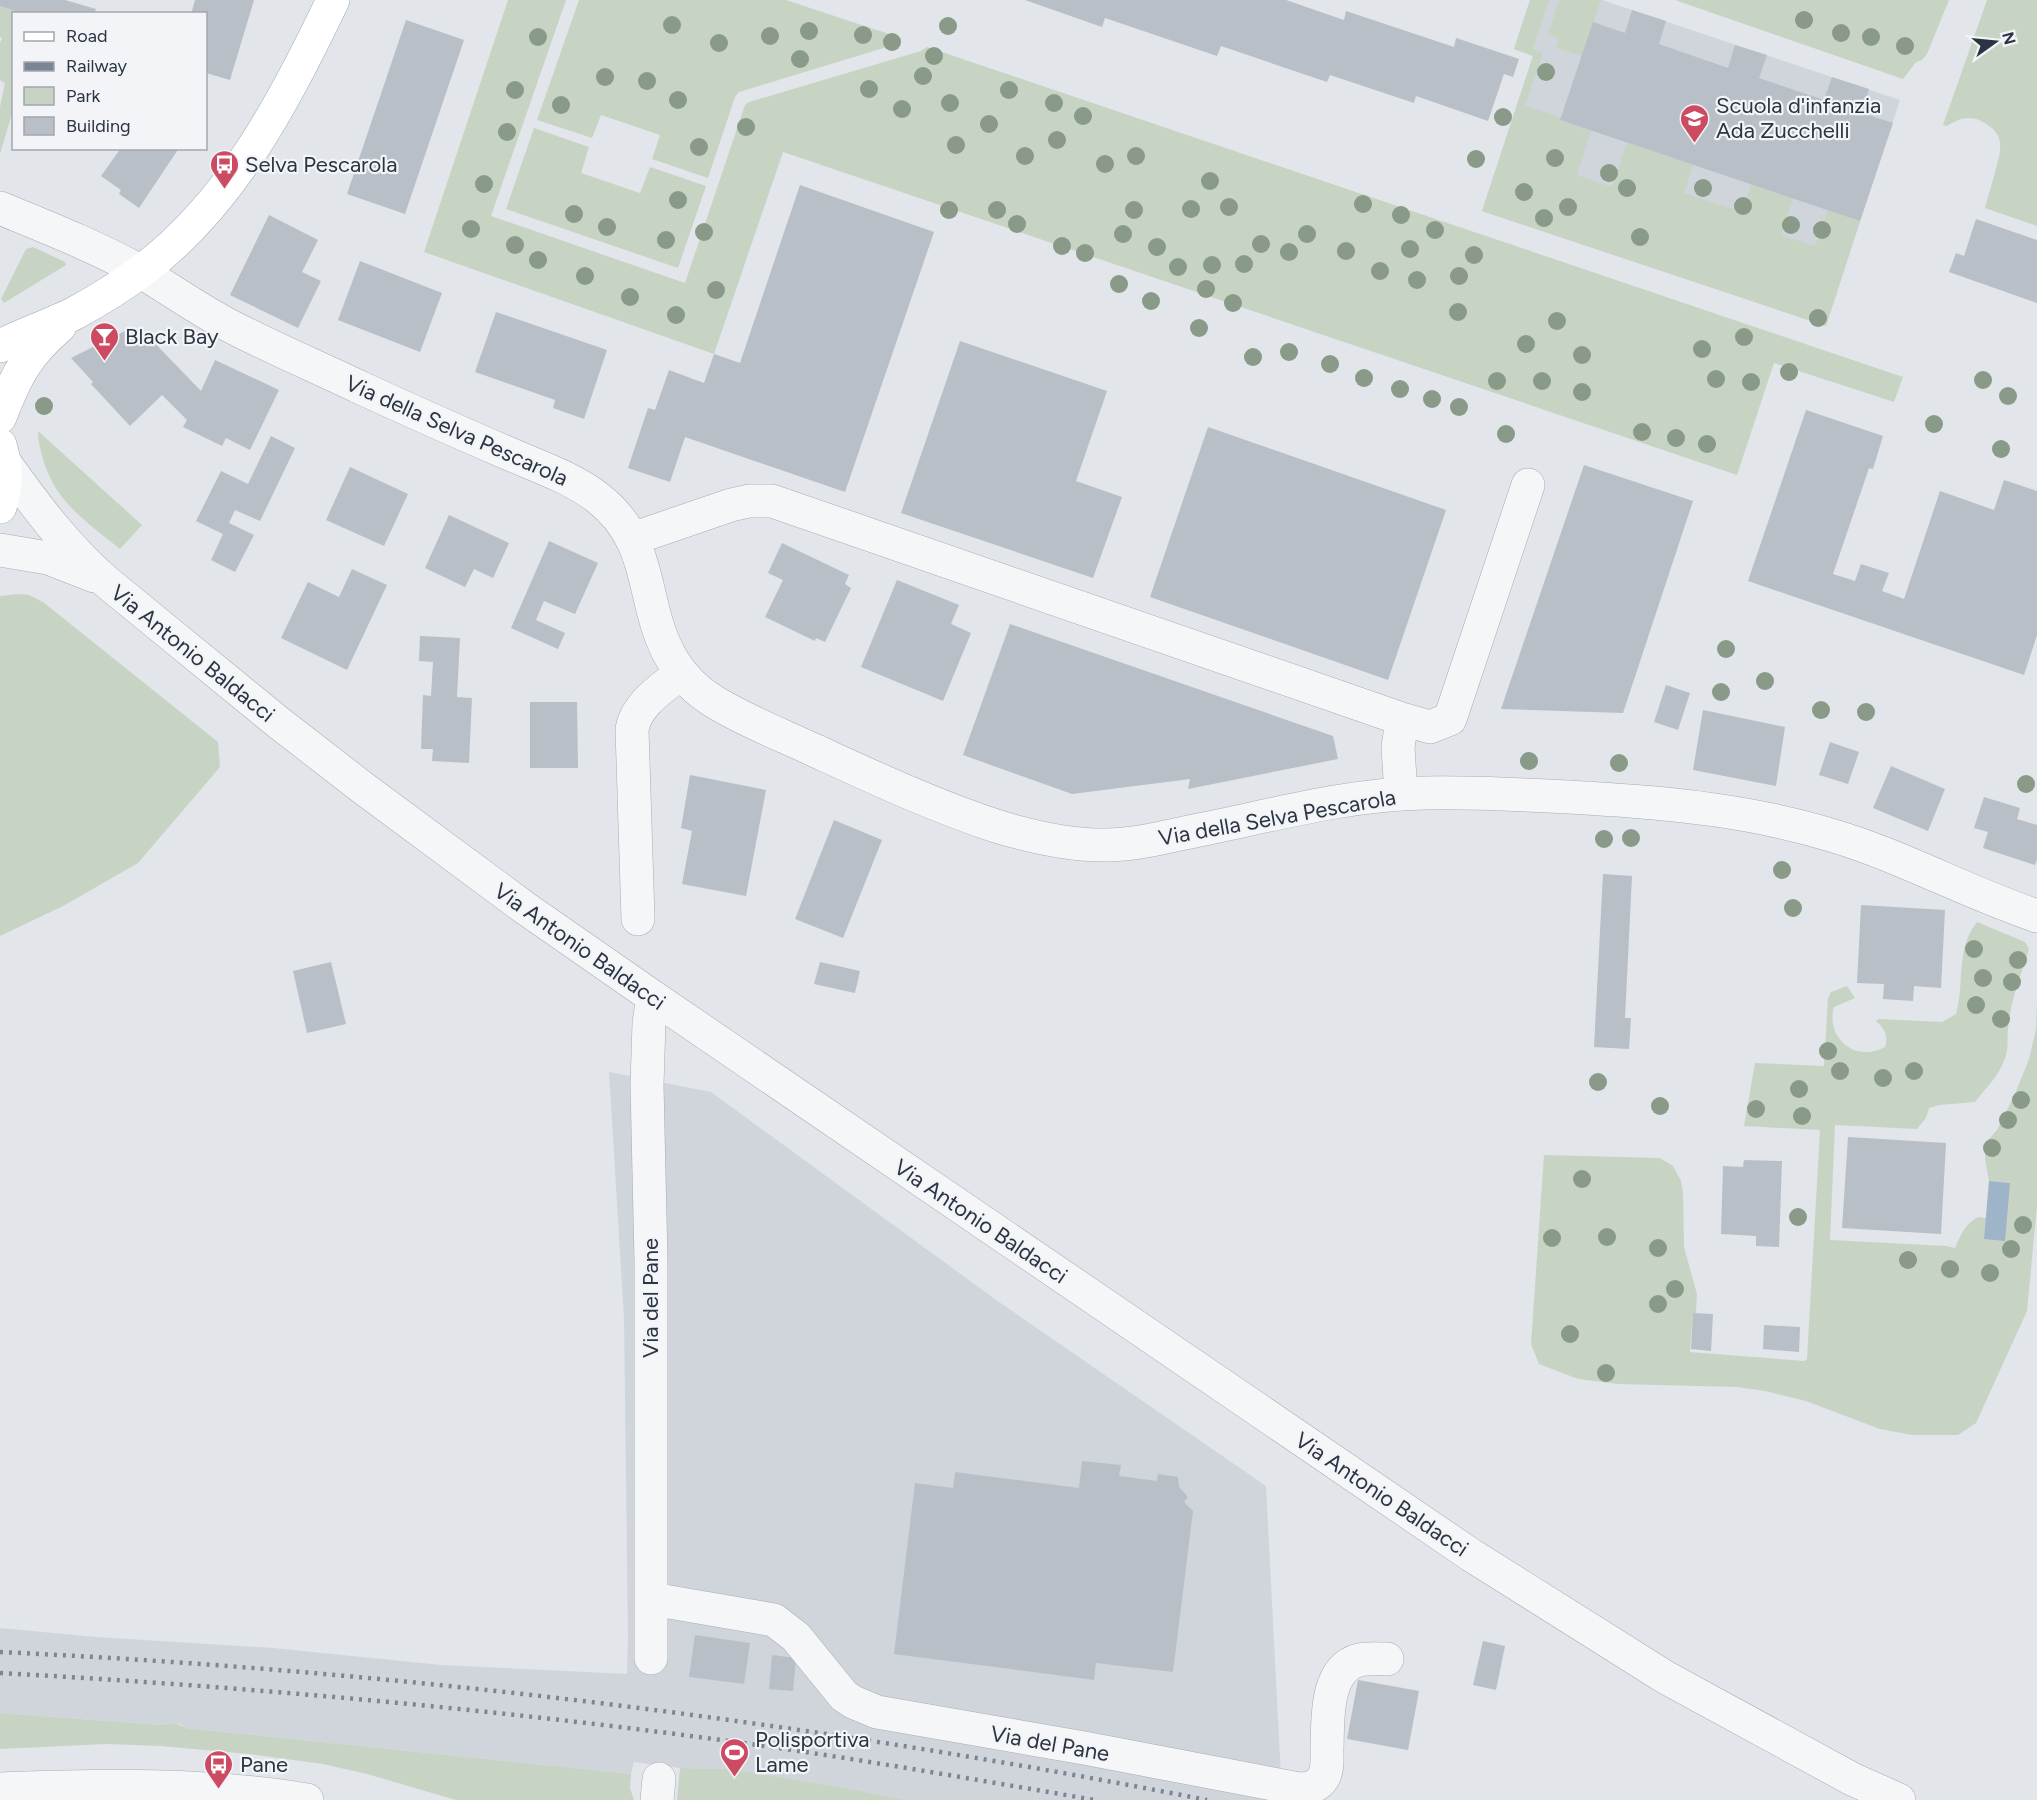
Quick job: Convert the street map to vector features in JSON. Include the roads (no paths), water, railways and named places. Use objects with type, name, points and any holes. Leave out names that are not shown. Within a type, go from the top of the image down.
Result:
[{"type":"main road","points":[[0,346],[74,313],[141,272],[188,230],[224,189],[243,162],[289,88],[333,0]]},
{"type":"main road","points":[[0,417],[26,360],[36,347],[74,313]]},
{"type":"main road","points":[[0,507],[5,492],[3,454]]},
{"type":"street","name":"Via della Selva Pescarola","points":[[10,212],[104,253],[141,272],[234,328],[412,411],[579,485],[606,505],[632,539],[645,573],[662,638],[674,663],[696,688],[739,716],[869,775],[993,825],[1056,840],[1090,844],[1124,844],[1343,801],[1401,794],[1505,794],[1682,804],[1758,816],[1857,843],[1900,858],[2037,916]]},
{"type":"street","name":"Via Antonio Baldacci","points":[[3,454],[21,486],[61,535],[104,580],[279,723],[516,902],[1471,1555],[1665,1677],[1852,1779],[1899,1800]]},
{"type":"street","points":[[632,539],[731,505],[749,501],[772,501],[1401,719],[1430,727],[1450,719],[1528,485]]},
{"type":"street","name":"Via Antonio Baldacci","points":[[0,550],[48,558],[104,580]]},
{"type":"street","points":[[638,919],[632,729],[642,706],[681,672]]},
{"type":"street","points":[[1401,719],[1398,748],[1401,794]]},
{"type":"street","name":"Via del Pane","points":[[651,1658],[651,1261],[647,1074],[652,997]]},
{"type":"street","name":"Via del Pane","points":[[652,1599],[774,1620],[796,1637],[844,1696],[877,1712],[1299,1789],[1318,1784],[1326,1772],[1329,1703],[1332,1690],[1342,1670],[1360,1660],[1387,1659]]},
{"type":"street","points":[[0,1789],[145,1786],[251,1792],[307,1800]]},
{"type":"water","points":[[1989,1181],[2010,1183],[2005,1241],[1984,1239]]},
{"type":"railway","points":[[0,1652],[303,1672],[606,1704],[907,1747],[1207,1800]]},
{"type":"railway","points":[[0,1673],[265,1691],[442,1707],[618,1727],[804,1752],[1095,1800]]},
{"type":"place","name":"Scuola d'infanzia Ada Zucchelli","points":[[1695,144]]},
{"type":"place","name":"Selva Pescarola","points":[[224,190]]},
{"type":"place","name":"Black Bay","points":[[104,362]]},
{"type":"place","name":"Polisportiva Lame","points":[[734,1778]]},
{"type":"place","name":"Pane","points":[[219,1790]]}]
